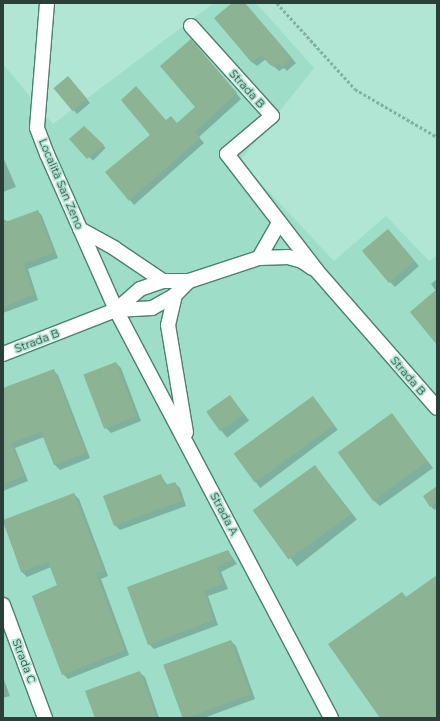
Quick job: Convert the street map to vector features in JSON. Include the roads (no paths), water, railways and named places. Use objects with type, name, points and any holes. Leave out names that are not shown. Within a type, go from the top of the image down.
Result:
[{"type":"street","name":"Località San Zeno","points":[[47,3],[37,128],[116,310]]},
{"type":"street","name":"Strada B","points":[[191,26],[272,116],[227,154],[278,223],[317,271],[437,408]]},
{"type":"street","points":[[259,258],[278,223]]},
{"type":"street","points":[[80,229],[114,248],[163,281]]},
{"type":"street","name":"Strada B","points":[[116,310],[140,289],[163,281],[189,281],[259,258],[288,257],[302,261],[317,271]]},
{"type":"street","name":"Strada B","points":[[3,354],[116,310],[152,308],[175,296],[189,281]]},
{"type":"street","name":"Strada B","points":[[175,296],[168,325],[189,448]]},
{"type":"street","name":"Strada A","points":[[116,310],[331,718]]},
{"type":"street","name":"Strada C","points":[[3,605],[45,718]]}]
